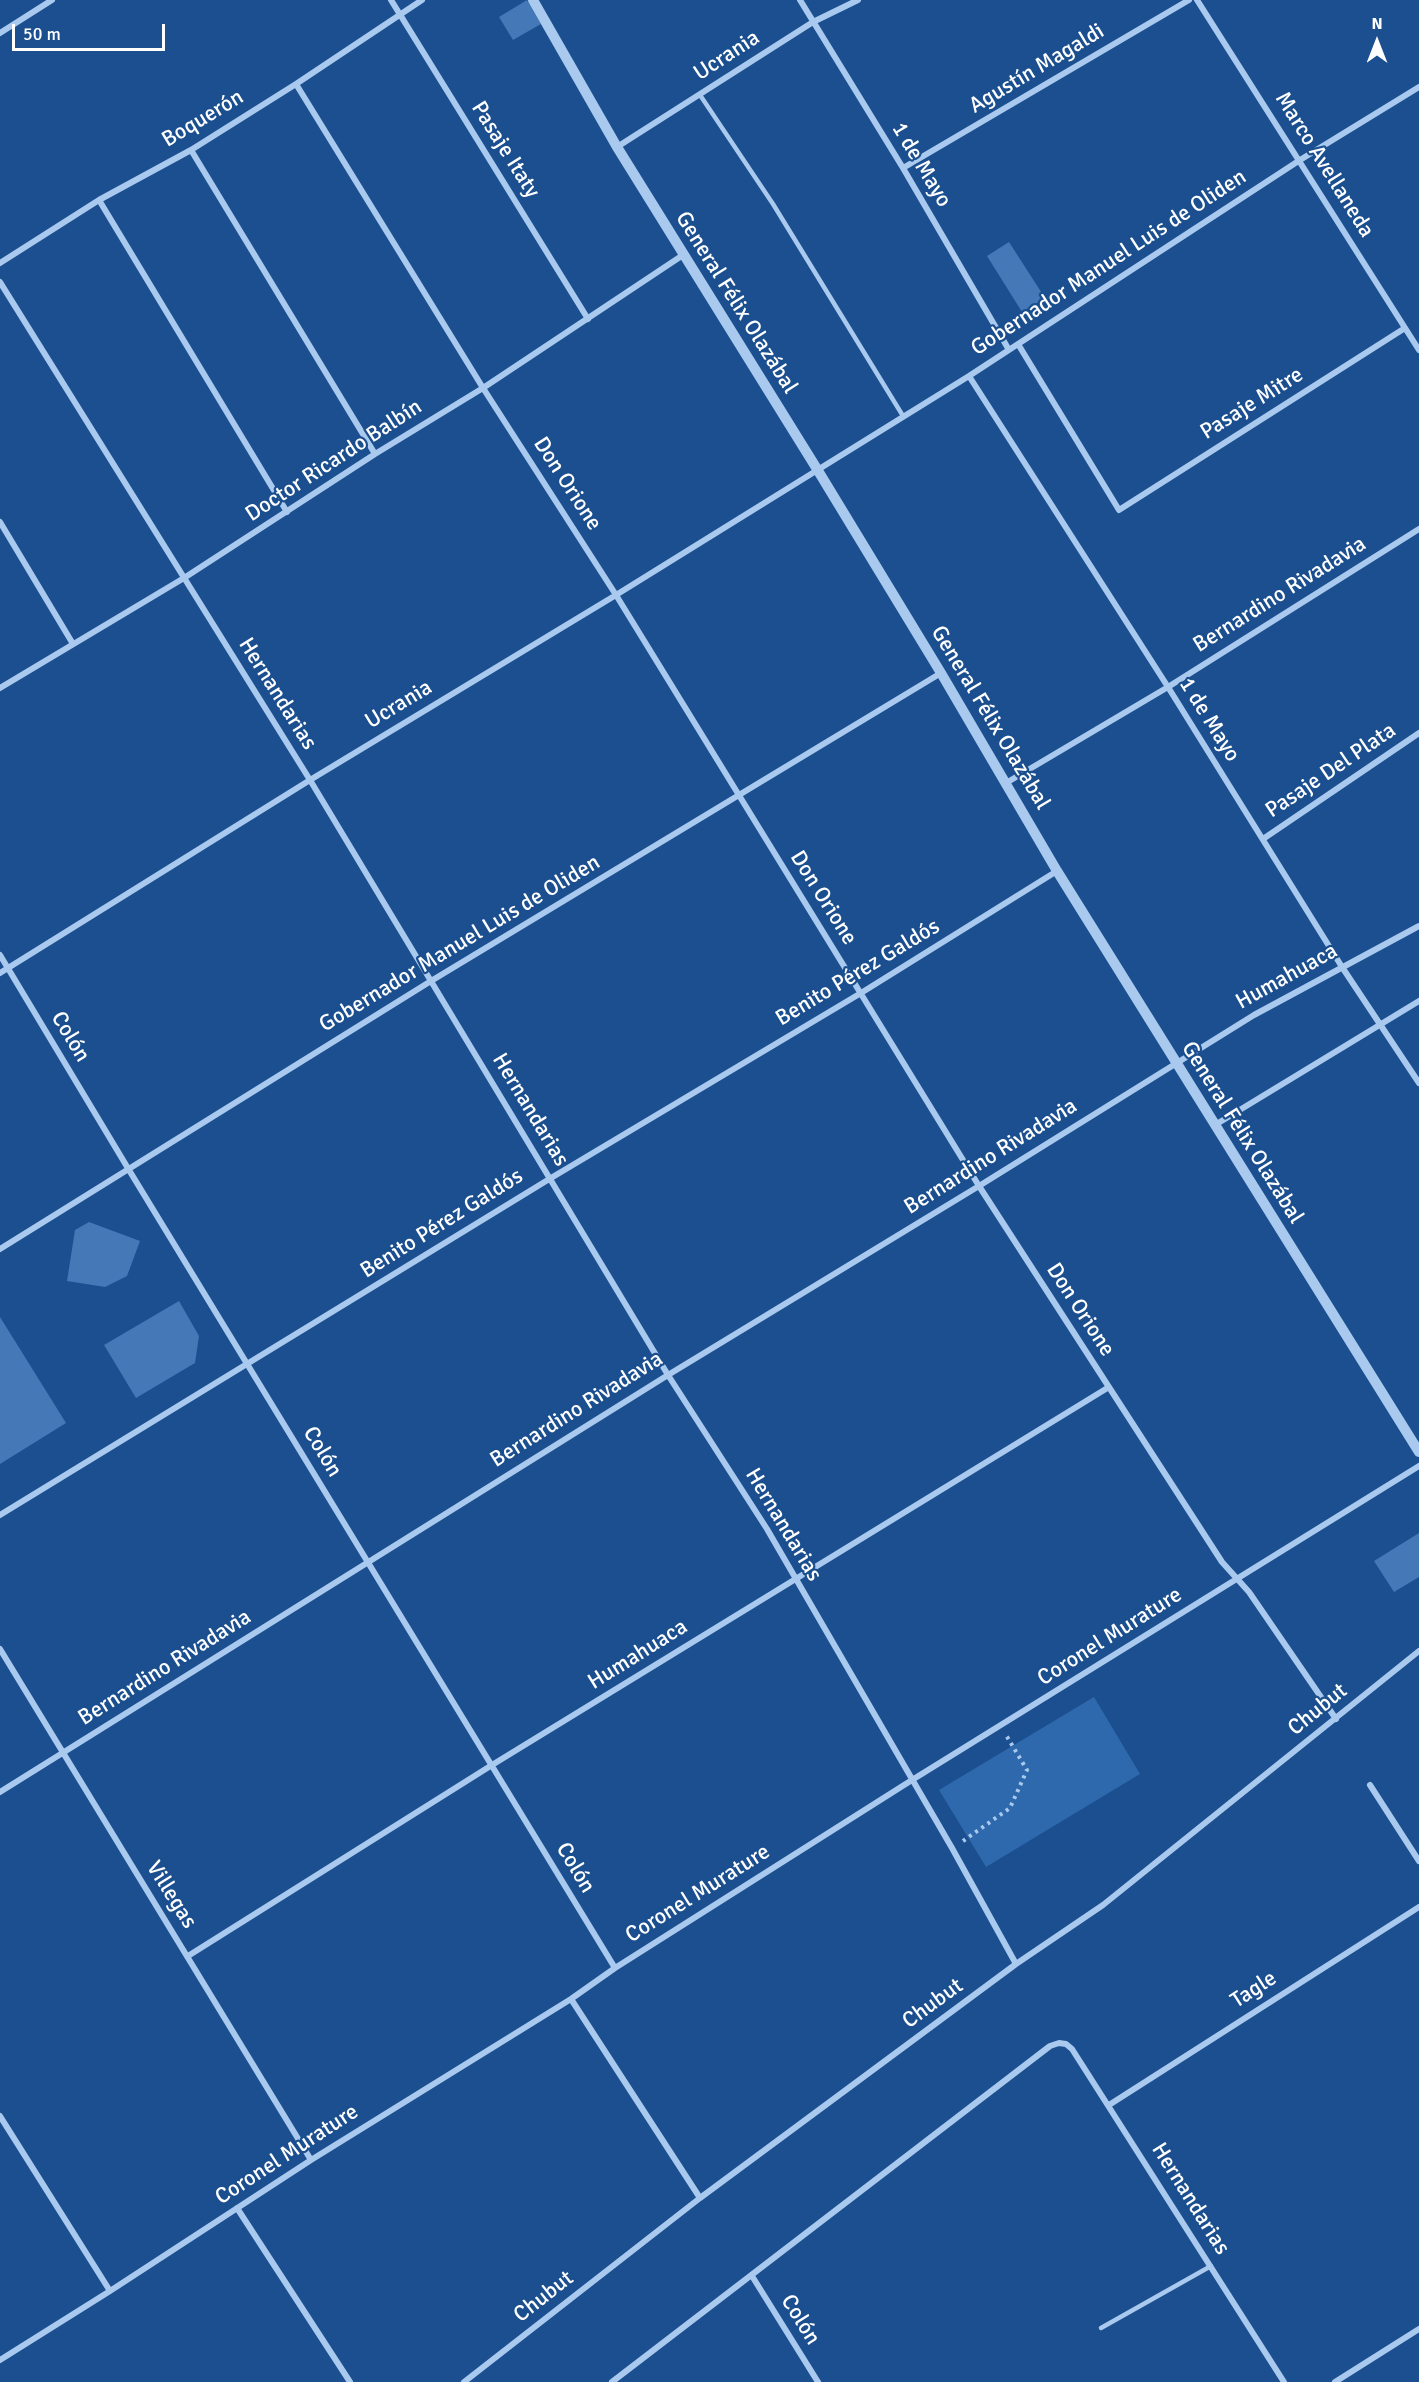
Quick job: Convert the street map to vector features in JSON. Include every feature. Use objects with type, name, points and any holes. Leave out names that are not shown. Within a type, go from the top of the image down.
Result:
[{"type":"street","points":[[0,33],[52,0]]},
{"type":"street","name":"Pasaje Itaty","points":[[391,0],[588,319]]},
{"type":"street","name":"Boquerón","points":[[0,263],[99,200],[191,150],[296,84],[422,0]]},
{"type":"street","name":"General Félix Olazábal","points":[[533,0],[617,147],[941,673],[1057,871],[1175,1064],[1419,1452]]},
{"type":"street","name":"1 de Mayo","points":[[800,0],[903,168],[1009,350]]},
{"type":"street","name":"Ucrania","points":[[617,147],[813,22],[858,0]]},
{"type":"street","name":"Agustín Magaldi","points":[[903,168],[1189,0]]},
{"type":"street","name":"Marco Avellaneda","points":[[1197,0],[1419,350]]},
{"type":"street","name":"Don Orione","points":[[296,84],[483,388],[616,596],[979,1186],[1222,1562],[1249,1592],[1336,1719]]},
{"type":"street","name":"Gobernador Manuel Luis de Oliden","points":[[817,469],[969,376],[1300,160],[1419,87]]},
{"type":"street","points":[[191,150],[375,454]]},
{"type":"street","points":[[99,200],[287,512]]},
{"type":"street","name":"Doctor Ricardo Balbín","points":[[0,688],[184,578],[375,454],[483,388],[682,255]]},
{"type":"street","name":"Hernandarias","points":[[0,282],[310,780],[668,1375],[767,1529],[952,1848],[1017,1965]]},
{"type":"street","name":"Pasaje Mitre","points":[[1018,344],[1119,510],[1405,328]]},
{"type":"street","name":"1 de Mayo","points":[[969,376],[1168,687],[1342,967],[1382,1024],[1419,1083]]},
{"type":"street","name":"Ucrania","points":[[0,973],[310,780],[616,596],[817,469]]},
{"type":"street","points":[[0,522],[73,644]]},
{"type":"street","name":"Bernardino Rivadavia","points":[[1006,783],[1168,687],[1419,529]]},
{"type":"street","name":"Gobernador Manuel Luis de Oliden","points":[[0,1249],[431,981],[941,673]]},
{"type":"street","name":"Pasaje Del Plata","points":[[1263,839],[1419,733]]},
{"type":"street","name":"Benito Pérez Galdós","points":[[0,1515],[551,1178],[861,993],[1057,871]]},
{"type":"street","name":"Humahuaca","points":[[1175,1064],[1254,1015],[1419,926]]},
{"type":"street","name":"Colón","points":[[0,955],[615,1968]]},
{"type":"street","points":[[1214,1126],[1419,1001]]},
{"type":"street","name":"Bernardino Rivadavia","points":[[0,1792],[668,1375],[1175,1064]]},
{"type":"street","name":"Humahuaca","points":[[188,1956],[492,1765],[1109,1388]]},
{"type":"street","name":"Coronel Murature","points":[[0,2360],[311,2160],[571,1999],[615,1968],[912,1780],[1419,1466]]},
{"type":"street","name":"Villegas","points":[[0,1649],[311,2160]]},
{"type":"street","name":"Chubut","points":[[464,2382],[700,2198],[1017,1965],[1103,1905],[1419,1651]]},
{"type":"street","points":[[1370,1785],[1419,1861]]},
{"type":"street","name":"Tagle","points":[[1109,2105],[1419,1906]]},
{"type":"street","points":[[571,1999],[700,2198]]},
{"type":"street","name":"Hernandarias","points":[[752,2276],[1050,2046],[1059,2043],[1066,2044],[1072,2049],[1109,2105],[1284,2382]]},
{"type":"street","points":[[0,2116],[110,2291]]},
{"type":"street","points":[[237,2208],[350,2382]]},
{"type":"street","points":[[612,2382],[752,2276]]},
{"type":"street","name":"Colón","points":[[752,2276],[818,2382]]},
{"type":"street","points":[[1335,2382],[1419,2329]]},
{"type":"lane","points":[[700,95],[773,204],[903,416]]},
{"type":"lane","points":[[1101,2328],[1211,2266]]},
{"type":"path","points":[[952,1848],[1010,1808],[1027,1770],[1000,1726]]},
{"type":"shaded area","points":[[1094,1697],[1140,1774],[986,1867],[939,1790]]},
{"type":"building","points":[[527,0],[541,24],[513,40],[499,17]]},
{"type":"building","points":[[1009,242],[1045,298],[1022,312],[987,256]]},
{"type":"building","points":[[89,1222],[140,1241],[127,1276],[105,1287],[67,1281],[75,1230]]},
{"type":"building","points":[[179,1301],[199,1336],[195,1363],[136,1398],[104,1345]]},
{"type":"building","points":[[0,1317],[66,1423],[0,1464]]},
{"type":"building","points":[[1419,1533],[1419,1577],[1394,1592],[1374,1561]]}]
